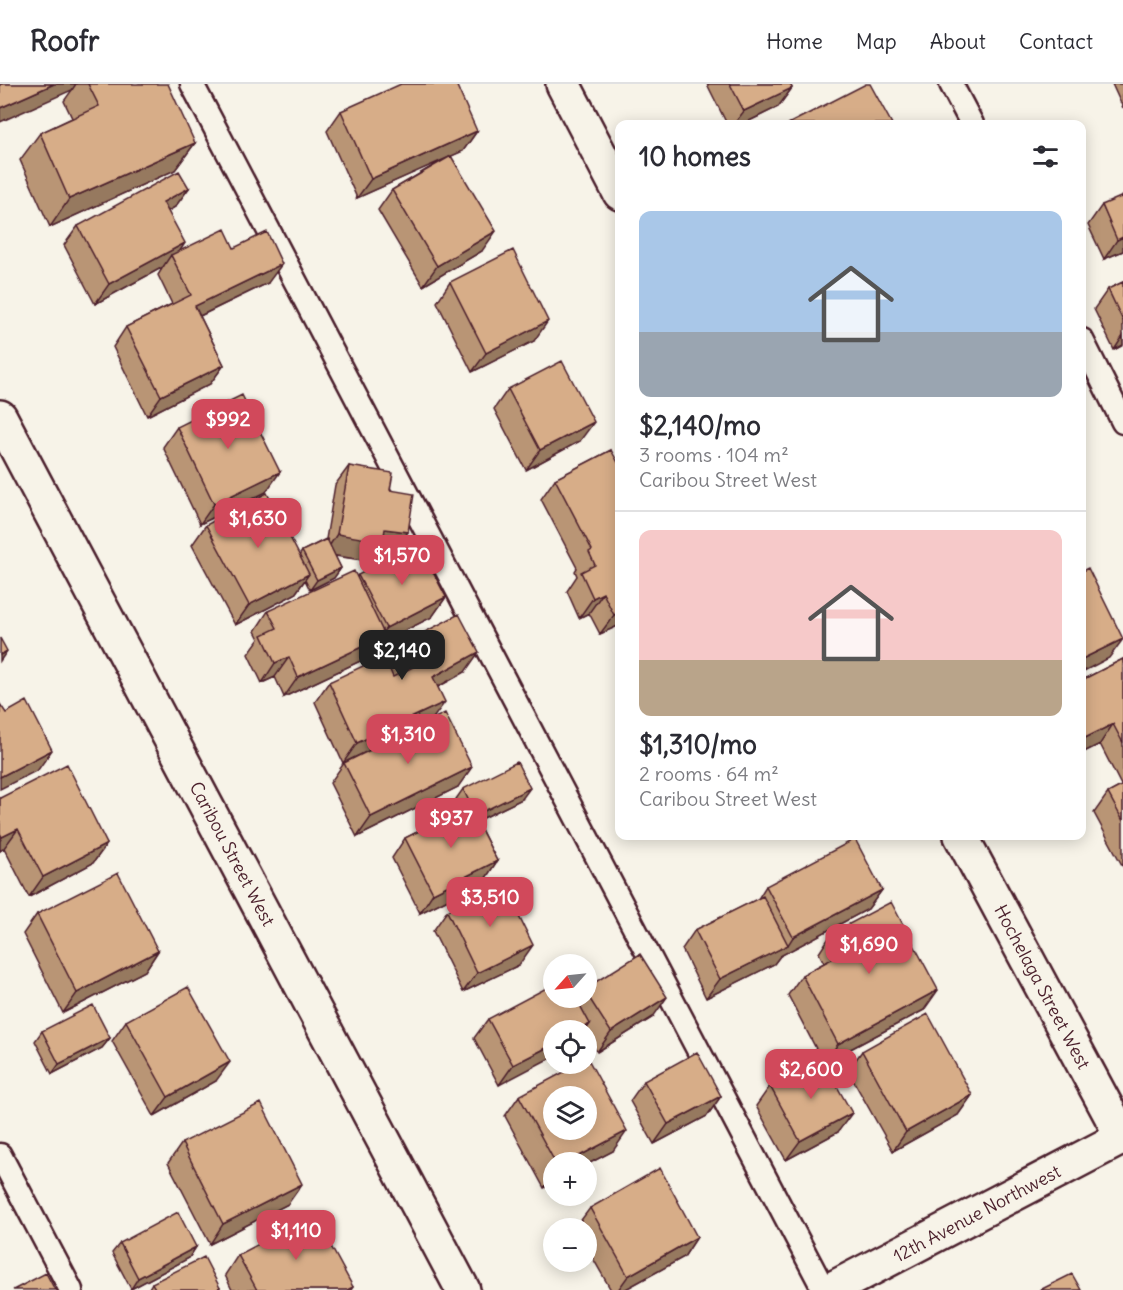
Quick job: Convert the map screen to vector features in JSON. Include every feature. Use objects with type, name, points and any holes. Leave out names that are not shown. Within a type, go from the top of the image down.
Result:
[{"type":"street","points":[[563,84],[615,183]]},
{"type":"street","name":"Caribou Street West","points":[[0,417],[463,1290]]},
{"type":"street","name":"Hochelaga Street West","points":[[963,840],[1123,1138]]},
{"type":"street","name":"12th Avenue Northwest","points":[[830,1290],[1123,1138]]},
{"type":"lane","points":[[192,84],[824,1290]]},
{"type":"lane","points":[[951,84],[970,120]]},
{"type":"lane","points":[[1086,348],[1123,422]]},
{"type":"lane","points":[[0,1155],[71,1290]]},
{"type":"building","points":[[0,84],[54,84],[0,108]]},
{"type":"building","points":[[88,84],[168,84],[195,143],[69,199],[40,133],[99,106]]},
{"type":"building","points":[[401,84],[456,84],[477,131],[371,179],[341,111]]},
{"type":"building","points":[[730,84],[790,84],[792,88],[744,111]]},
{"type":"building","points":[[870,84],[890,120],[796,120]]},
{"type":"building","points":[[451,156],[496,231],[437,266],[392,190]]},
{"type":"building","points":[[179,171],[189,188],[163,202],[185,243],[109,284],[78,226]]},
{"type":"building","points":[[1123,196],[1123,237],[1117,240],[1102,205]]},
{"type":"building","points":[[225,229],[234,248],[267,232],[282,264],[195,306],[224,365],[161,396],[126,327],[191,295],[171,255]]},
{"type":"building","points":[[513,250],[548,321],[486,353],[450,282]]},
{"type":"building","points":[[1123,282],[1123,321],[1108,289]]},
{"type":"building","points":[[562,361],[594,422],[540,450],[508,389]]},
{"type":"building","points":[[242,395],[280,472],[214,504],[177,427]]},
{"type":"building","points":[[611,450],[615,457],[614,615],[603,593],[593,598],[581,572],[595,565],[589,552],[592,550],[555,479]]},
{"type":"building","points":[[349,466],[393,473],[390,490],[414,494],[408,532],[385,529],[383,542],[337,534]]},
{"type":"building","points":[[267,493],[309,574],[249,605],[206,525]]},
{"type":"building","points":[[327,539],[341,568],[317,580],[302,551]]},
{"type":"building","points":[[418,544],[446,597],[386,628],[358,575]]},
{"type":"building","points":[[1088,568],[1123,639],[1086,657],[1086,569]]},
{"type":"building","points":[[354,571],[385,636],[298,677],[289,657],[275,663],[262,635],[277,628],[268,611]]},
{"type":"building","points":[[459,614],[479,652],[433,677],[445,702],[357,743],[329,682],[384,656],[393,677],[413,667],[400,645]]},
{"type":"building","points":[[0,638],[7,651],[0,655]]},
{"type":"building","points":[[1123,659],[1123,743],[1113,724],[1086,738],[1086,678]]},
{"type":"building","points":[[27,701],[52,750],[0,777],[0,704],[6,713]]},
{"type":"building","points":[[445,713],[472,767],[371,817],[344,763]]},
{"type":"building","points":[[517,762],[530,788],[476,815],[463,789]]},
{"type":"building","points":[[67,764],[107,844],[43,877],[18,829],[2,837],[0,798]]},
{"type":"building","points":[[1123,785],[1123,821],[1108,793]]},
{"type":"building","points":[[469,806],[497,861],[433,893],[405,838]]},
{"type":"building","points":[[856,840],[882,890],[793,937],[766,886]]},
{"type":"building","points":[[118,873],[158,951],[77,993],[37,914]]},
{"type":"building","points":[[503,884],[533,945],[477,973],[447,911]]},
{"type":"building","points":[[763,896],[788,945],[720,979],[695,930]]},
{"type":"building","points":[[891,902],[938,990],[838,1044],[802,975],[843,953],[832,933]]},
{"type":"building","points":[[640,954],[667,997],[611,1032],[596,1008],[597,981]]},
{"type":"building","points":[[188,987],[230,1062],[168,1097],[126,1021]]},
{"type":"building","points":[[543,990],[543,1008],[581,1008],[588,1020],[543,1020],[543,1050],[513,1065],[488,1019]]},
{"type":"building","points":[[93,1005],[110,1038],[59,1064],[42,1031]]},
{"type":"building","points":[[928,1014],[972,1095],[906,1132],[862,1051]]},
{"type":"building","points":[[697,1052],[721,1096],[668,1124],[644,1081]]},
{"type":"building","points":[[821,1058],[852,1113],[800,1141],[770,1086]]},
{"type":"building","points":[[560,1074],[596,1074],[627,1131],[587,1152],[550,1152],[519,1096]]},
{"type":"building","points":[[261,1103],[302,1184],[223,1224],[182,1143]]},
{"type":"building","points":[[660,1168],[697,1237],[628,1276],[590,1208]]},
{"type":"building","points":[[178,1212],[196,1247],[138,1278],[120,1243]]},
{"type":"building","points":[[314,1215],[353,1287],[347,1290],[257,1290],[238,1255]]},
{"type":"building","points":[[204,1257],[220,1288],[216,1290],[156,1290],[152,1283]]},
{"type":"building","points":[[46,1273],[55,1290],[13,1290]]},
{"type":"building","points":[[1072,1274],[1081,1290],[1040,1290]]}]
